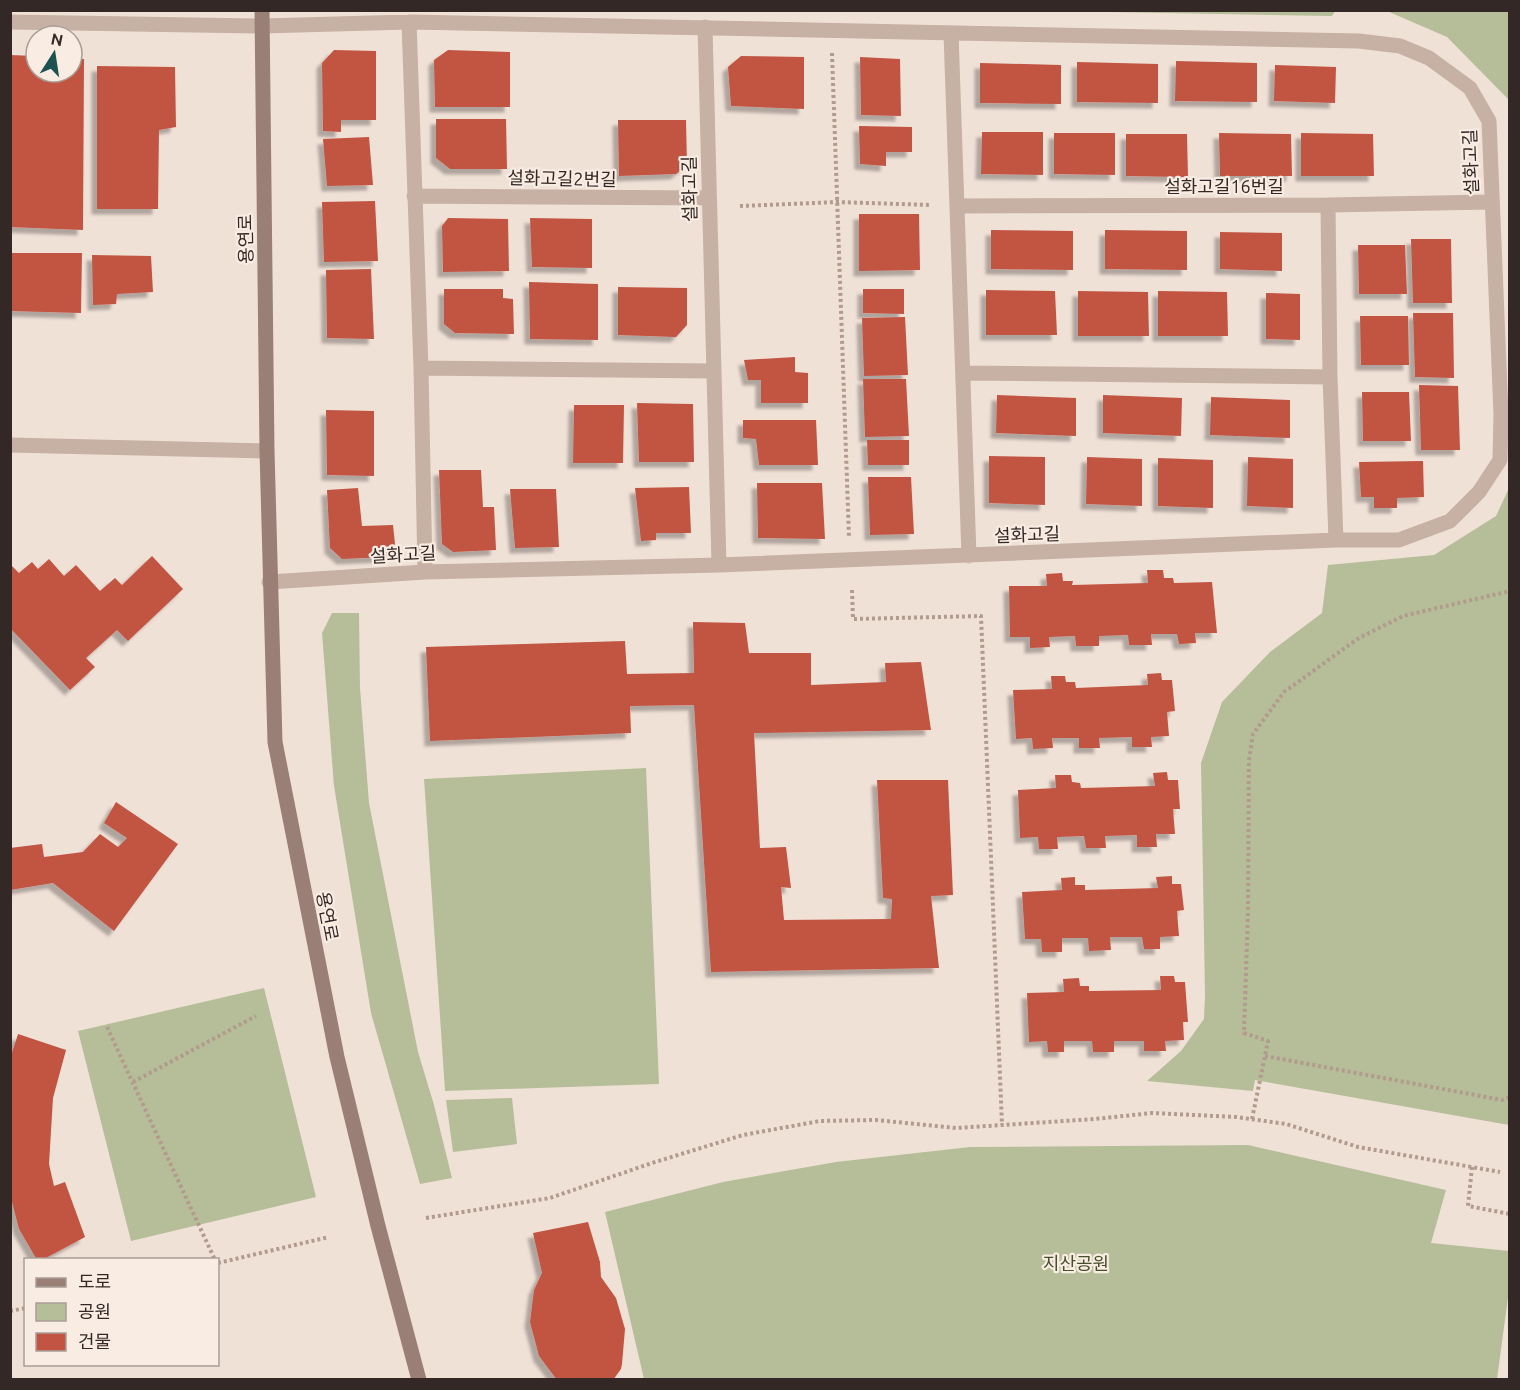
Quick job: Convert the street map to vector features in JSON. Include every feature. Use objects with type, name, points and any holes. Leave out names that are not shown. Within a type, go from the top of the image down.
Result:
[{"type":"street","points":[[10,22],[262,18]]},
{"type":"street","name":"설화고길","points":[[262,18],[1359,41],[1400,46],[1430,58],[1470,88],[1489,121],[1501,414],[1500,460],[1479,492],[1450,521],[1399,540],[1336,540],[718,565],[425,572],[269,582]]},
{"type":"street","name":"용연로","points":[[262,18],[269,582],[275,742],[337,1058],[419,1380]]},
{"type":"street","points":[[409,22],[422,368],[425,572]]},
{"type":"street","name":"설화고길","points":[[705,27],[718,565]]},
{"type":"street","points":[[951,33],[969,556]]},
{"type":"street","name":"설화고길2번길","points":[[414,196],[709,198]]},
{"type":"street","name":"설화고길16번길","points":[[957,206],[1328,206],[1491,202]]},
{"type":"street","points":[[1328,206],[1330,377],[1336,540]]},
{"type":"street","points":[[422,368],[714,371]]},
{"type":"street","points":[[964,373],[1330,377]]},
{"type":"street","points":[[10,445],[267,451]]},
{"type":"path","points":[[832,47],[849,543]]},
{"type":"path","points":[[740,206],[837,202],[931,205]]},
{"type":"path","points":[[852,590],[854,619],[981,616],[1002,1125]]},
{"type":"path","points":[[1252,1119],[1268,1041],[1244,1033],[1249,760],[1253,734],[1284,692],[1359,638],[1403,616],[1509,591]]},
{"type":"path","points":[[133,1082],[256,1016]]},
{"type":"path","points":[[107,1027],[215,1258]]},
{"type":"path","points":[[1265,1056],[1503,1100],[1509,1097]]},
{"type":"path","points":[[426,1218],[550,1198],[743,1135],[820,1121],[876,1120],[956,1128],[1152,1113],[1252,1119],[1286,1124],[1358,1147],[1500,1172]]},
{"type":"path","points":[[1472,1167],[1468,1206],[1509,1214]]},
{"type":"path","points":[[219,1260],[329,1237]]},
{"type":"green space","points":[[1335,10],[1332,16],[1055,11]]},
{"type":"green space","points":[[1387,11],[1509,11],[1509,100],[1447,37]]},
{"type":"green space","points":[[1509,488],[1509,1125],[1255,1080],[1253,1091],[1147,1081],[1181,1051],[1204,1019],[1201,763],[1222,702],[1270,652],[1322,613],[1328,565],[1434,555],[1496,516]]},
{"type":"green space","points":[[332,613],[359,613],[360,688],[369,803],[418,1052],[452,1178],[420,1184],[371,1013],[334,786],[322,633]]},
{"type":"green space","points":[[646,768],[659,1084],[445,1091],[424,779]]},
{"type":"green space","points":[[264,988],[316,1197],[131,1241],[78,1031]]},
{"type":"green space","points":[[512,1098],[517,1144],[453,1152],[446,1100]]},
{"type":"green space","name":"지산공원","points":[[1248,1145],[1446,1190],[1431,1243],[1509,1251],[1509,1290],[1497,1379],[644,1379],[605,1212],[723,1182],[836,1162],[970,1147]]},
{"type":"building","points":[[334,50],[376,51],[376,120],[341,120],[341,132],[323,131],[322,63]]},
{"type":"building","points":[[448,50],[510,52],[510,107],[435,107],[434,60]]},
{"type":"building","points":[[10,55],[24,56],[24,84],[84,84],[83,230],[10,227]]},
{"type":"building","points":[[741,56],[804,57],[804,109],[731,106],[728,67]]},
{"type":"building","points":[[860,57],[900,59],[901,116],[861,115]]},
{"type":"building","points":[[1176,61],[1257,63],[1257,102],[1175,101]]},
{"type":"building","points":[[1077,62],[1158,64],[1158,103],[1077,102]]},
{"type":"building","points":[[980,63],[1061,65],[1061,104],[980,103]]},
{"type":"building","points":[[1275,65],[1336,67],[1335,103],[1274,101]]},
{"type":"building","points":[[97,66],[175,67],[176,127],[159,130],[158,209],[97,209]]},
{"type":"building","points":[[436,119],[506,119],[507,169],[450,169],[436,158]]},
{"type":"building","points":[[618,120],[686,120],[687,165],[676,174],[619,176]]},
{"type":"building","points":[[859,126],[912,127],[912,152],[886,152],[886,166],[860,164]]},
{"type":"building","points":[[982,132],[1043,132],[1043,175],[981,174]]},
{"type":"building","points":[[1054,133],[1115,133],[1115,175],[1054,174]]},
{"type":"building","points":[[1219,133],[1291,134],[1292,176],[1220,176]]},
{"type":"building","points":[[1301,133],[1373,134],[1374,176],[1301,176]]},
{"type":"building","points":[[1126,134],[1187,134],[1188,177],[1126,176]]},
{"type":"building","points":[[369,137],[373,185],[327,186],[323,139]]},
{"type":"building","points":[[375,201],[378,261],[324,262],[322,202]]},
{"type":"building","points":[[859,214],[919,214],[920,270],[859,271]]},
{"type":"building","points":[[448,218],[508,219],[509,271],[443,272],[442,226]]},
{"type":"building","points":[[530,218],[592,219],[592,268],[532,267]]},
{"type":"building","points":[[991,230],[1073,231],[1073,270],[991,269]]},
{"type":"building","points":[[1105,230],[1187,231],[1187,270],[1105,269]]},
{"type":"building","points":[[1220,232],[1282,233],[1282,271],[1220,269]]},
{"type":"building","points":[[1411,239],[1451,239],[1452,303],[1413,303]]},
{"type":"building","points":[[1358,245],[1405,245],[1407,294],[1359,294]]},
{"type":"building","points":[[10,253],[82,253],[81,313],[10,311]]},
{"type":"building","points":[[92,255],[151,256],[153,292],[117,294],[116,304],[93,305]]},
{"type":"building","points":[[371,269],[374,339],[327,338],[326,270]]},
{"type":"building","points":[[529,282],[598,284],[598,340],[530,339]]},
{"type":"building","points":[[618,287],[687,288],[687,325],[676,337],[618,335]]},
{"type":"building","points":[[444,289],[503,289],[503,298],[513,299],[514,334],[455,333],[444,324]]},
{"type":"building","points":[[863,289],[904,289],[904,314],[863,313]]},
{"type":"building","points":[[986,290],[1055,291],[1057,335],[986,335]]},
{"type":"building","points":[[1078,291],[1148,292],[1149,336],[1078,336]]},
{"type":"building","points":[[1158,291],[1227,292],[1228,336],[1158,336]]},
{"type":"building","points":[[1266,293],[1300,294],[1300,340],[1266,339]]},
{"type":"building","points":[[1413,313],[1453,313],[1454,378],[1415,377]]},
{"type":"building","points":[[1360,316],[1408,316],[1409,365],[1361,365]]},
{"type":"building","points":[[905,317],[908,375],[864,376],[862,318]]},
{"type":"building","points":[[795,357],[795,372],[808,373],[808,403],[761,403],[761,380],[748,380],[744,360]]},
{"type":"building","points":[[863,379],[906,379],[909,436],[865,437]]},
{"type":"building","points":[[1419,385],[1458,386],[1460,450],[1421,450]]},
{"type":"building","points":[[1362,392],[1409,392],[1411,441],[1363,441]]},
{"type":"building","points":[[997,395],[1076,398],[1076,436],[996,433]]},
{"type":"building","points":[[1103,395],[1182,398],[1181,436],[1103,433]]},
{"type":"building","points":[[1211,397],[1290,400],[1290,438],[1210,435]]},
{"type":"building","points":[[637,403],[693,404],[694,462],[639,462]]},
{"type":"building","points":[[574,405],[624,405],[623,463],[573,463]]},
{"type":"building","points":[[326,410],[374,411],[374,476],[327,475]]},
{"type":"building","points":[[743,420],[816,420],[818,465],[759,465],[756,439],[743,438]]},
{"type":"building","points":[[867,440],[909,440],[909,465],[868,465]]},
{"type":"building","points":[[989,456],[1045,457],[1045,505],[989,503]]},
{"type":"building","points":[[1087,457],[1142,459],[1142,506],[1086,504]]},
{"type":"building","points":[[1248,457],[1293,459],[1293,508],[1247,506]]},
{"type":"building","points":[[1158,458],[1213,460],[1213,508],[1158,506]]},
{"type":"building","points":[[1423,461],[1424,497],[1397,498],[1397,508],[1374,508],[1374,497],[1361,497],[1359,462]]},
{"type":"building","points":[[439,470],[481,470],[483,507],[494,507],[496,550],[453,552],[442,544]]},
{"type":"building","points":[[868,477],[911,477],[914,534],[870,535]]},
{"type":"building","points":[[757,483],[822,483],[825,539],[758,538]]},
{"type":"building","points":[[689,487],[691,533],[656,533],[656,540],[641,541],[635,488]]},
{"type":"building","points":[[358,488],[362,526],[393,525],[395,544],[387,557],[342,559],[330,548],[327,490]]},
{"type":"building","points":[[510,489],[556,489],[559,547],[515,548]]},
{"type":"building","points":[[152,556],[183,589],[128,641],[117,630],[86,658],[95,667],[70,690],[10,628],[10,564],[19,573],[32,562],[38,569],[49,559],[64,576],[76,565],[100,591],[115,578],[122,585]]},
{"type":"building","points":[[1147,570],[1163,570],[1164,578],[1173,578],[1174,583],[1212,582],[1217,633],[1195,633],[1196,643],[1179,644],[1177,634],[1151,634],[1152,645],[1129,645],[1128,635],[1099,636],[1099,646],[1076,646],[1075,636],[1049,637],[1050,647],[1030,648],[1030,637],[1010,637],[1009,586],[1047,586],[1046,574],[1062,573],[1063,581],[1073,581],[1072,585],[1148,583]]},
{"type":"building","points":[[693,622],[745,623],[749,653],[811,653],[811,685],[886,682],[885,663],[921,662],[931,730],[754,733],[760,848],[786,847],[791,888],[781,887],[784,920],[891,919],[892,899],[883,898],[877,780],[948,780],[953,895],[931,896],[939,968],[711,972],[694,705],[630,706],[631,733],[430,741],[426,647],[625,641],[627,674],[694,673]]},
{"type":"building","points":[[1161,673],[1162,680],[1172,680],[1175,711],[1167,712],[1169,736],[1151,737],[1152,747],[1132,747],[1132,737],[1099,738],[1100,748],[1079,748],[1079,738],[1052,738],[1053,748],[1033,749],[1032,738],[1016,739],[1013,690],[1052,689],[1051,676],[1065,676],[1066,682],[1075,682],[1076,688],[1148,685],[1147,674]]},
{"type":"building","points":[[1167,772],[1168,780],[1178,780],[1180,809],[1173,809],[1175,834],[1156,834],[1157,847],[1137,847],[1137,835],[1105,836],[1106,848],[1086,848],[1084,836],[1057,837],[1058,849],[1039,849],[1038,837],[1020,838],[1018,790],[1056,788],[1055,775],[1071,775],[1072,782],[1080,783],[1081,788],[1155,786],[1153,773]]},
{"type":"building","points":[[116,802],[178,844],[114,931],[53,883],[10,890],[10,848],[42,844],[44,857],[83,852],[100,834],[118,847],[127,838],[104,823]]},
{"type":"building","points":[[1172,876],[1172,884],[1181,884],[1184,910],[1177,911],[1179,936],[1160,937],[1160,949],[1144,949],[1142,937],[1110,937],[1111,950],[1089,951],[1088,938],[1062,938],[1062,952],[1042,952],[1041,939],[1025,939],[1022,892],[1062,890],[1061,878],[1075,877],[1075,885],[1085,885],[1085,890],[1158,888],[1156,877]]},
{"type":"building","points":[[1160,976],[1174,976],[1175,982],[1185,982],[1188,1022],[1183,1022],[1184,1040],[1165,1041],[1166,1051],[1144,1051],[1144,1041],[1114,1041],[1114,1052],[1093,1052],[1092,1041],[1064,1041],[1064,1052],[1048,1052],[1047,1041],[1029,1042],[1027,993],[1064,992],[1063,979],[1079,978],[1080,986],[1089,986],[1089,991],[1161,990]]},
{"type":"building","points":[[18,1034],[66,1050],[53,1098],[49,1164],[54,1186],[65,1182],[85,1237],[46,1258],[36,1258],[19,1229],[12,1202],[10,1203],[10,1059]]},
{"type":"building","points":[[588,1222],[600,1262],[601,1277],[616,1298],[625,1329],[622,1364],[613,1380],[557,1380],[539,1356],[530,1322],[534,1290],[542,1273],[533,1233]]}]
